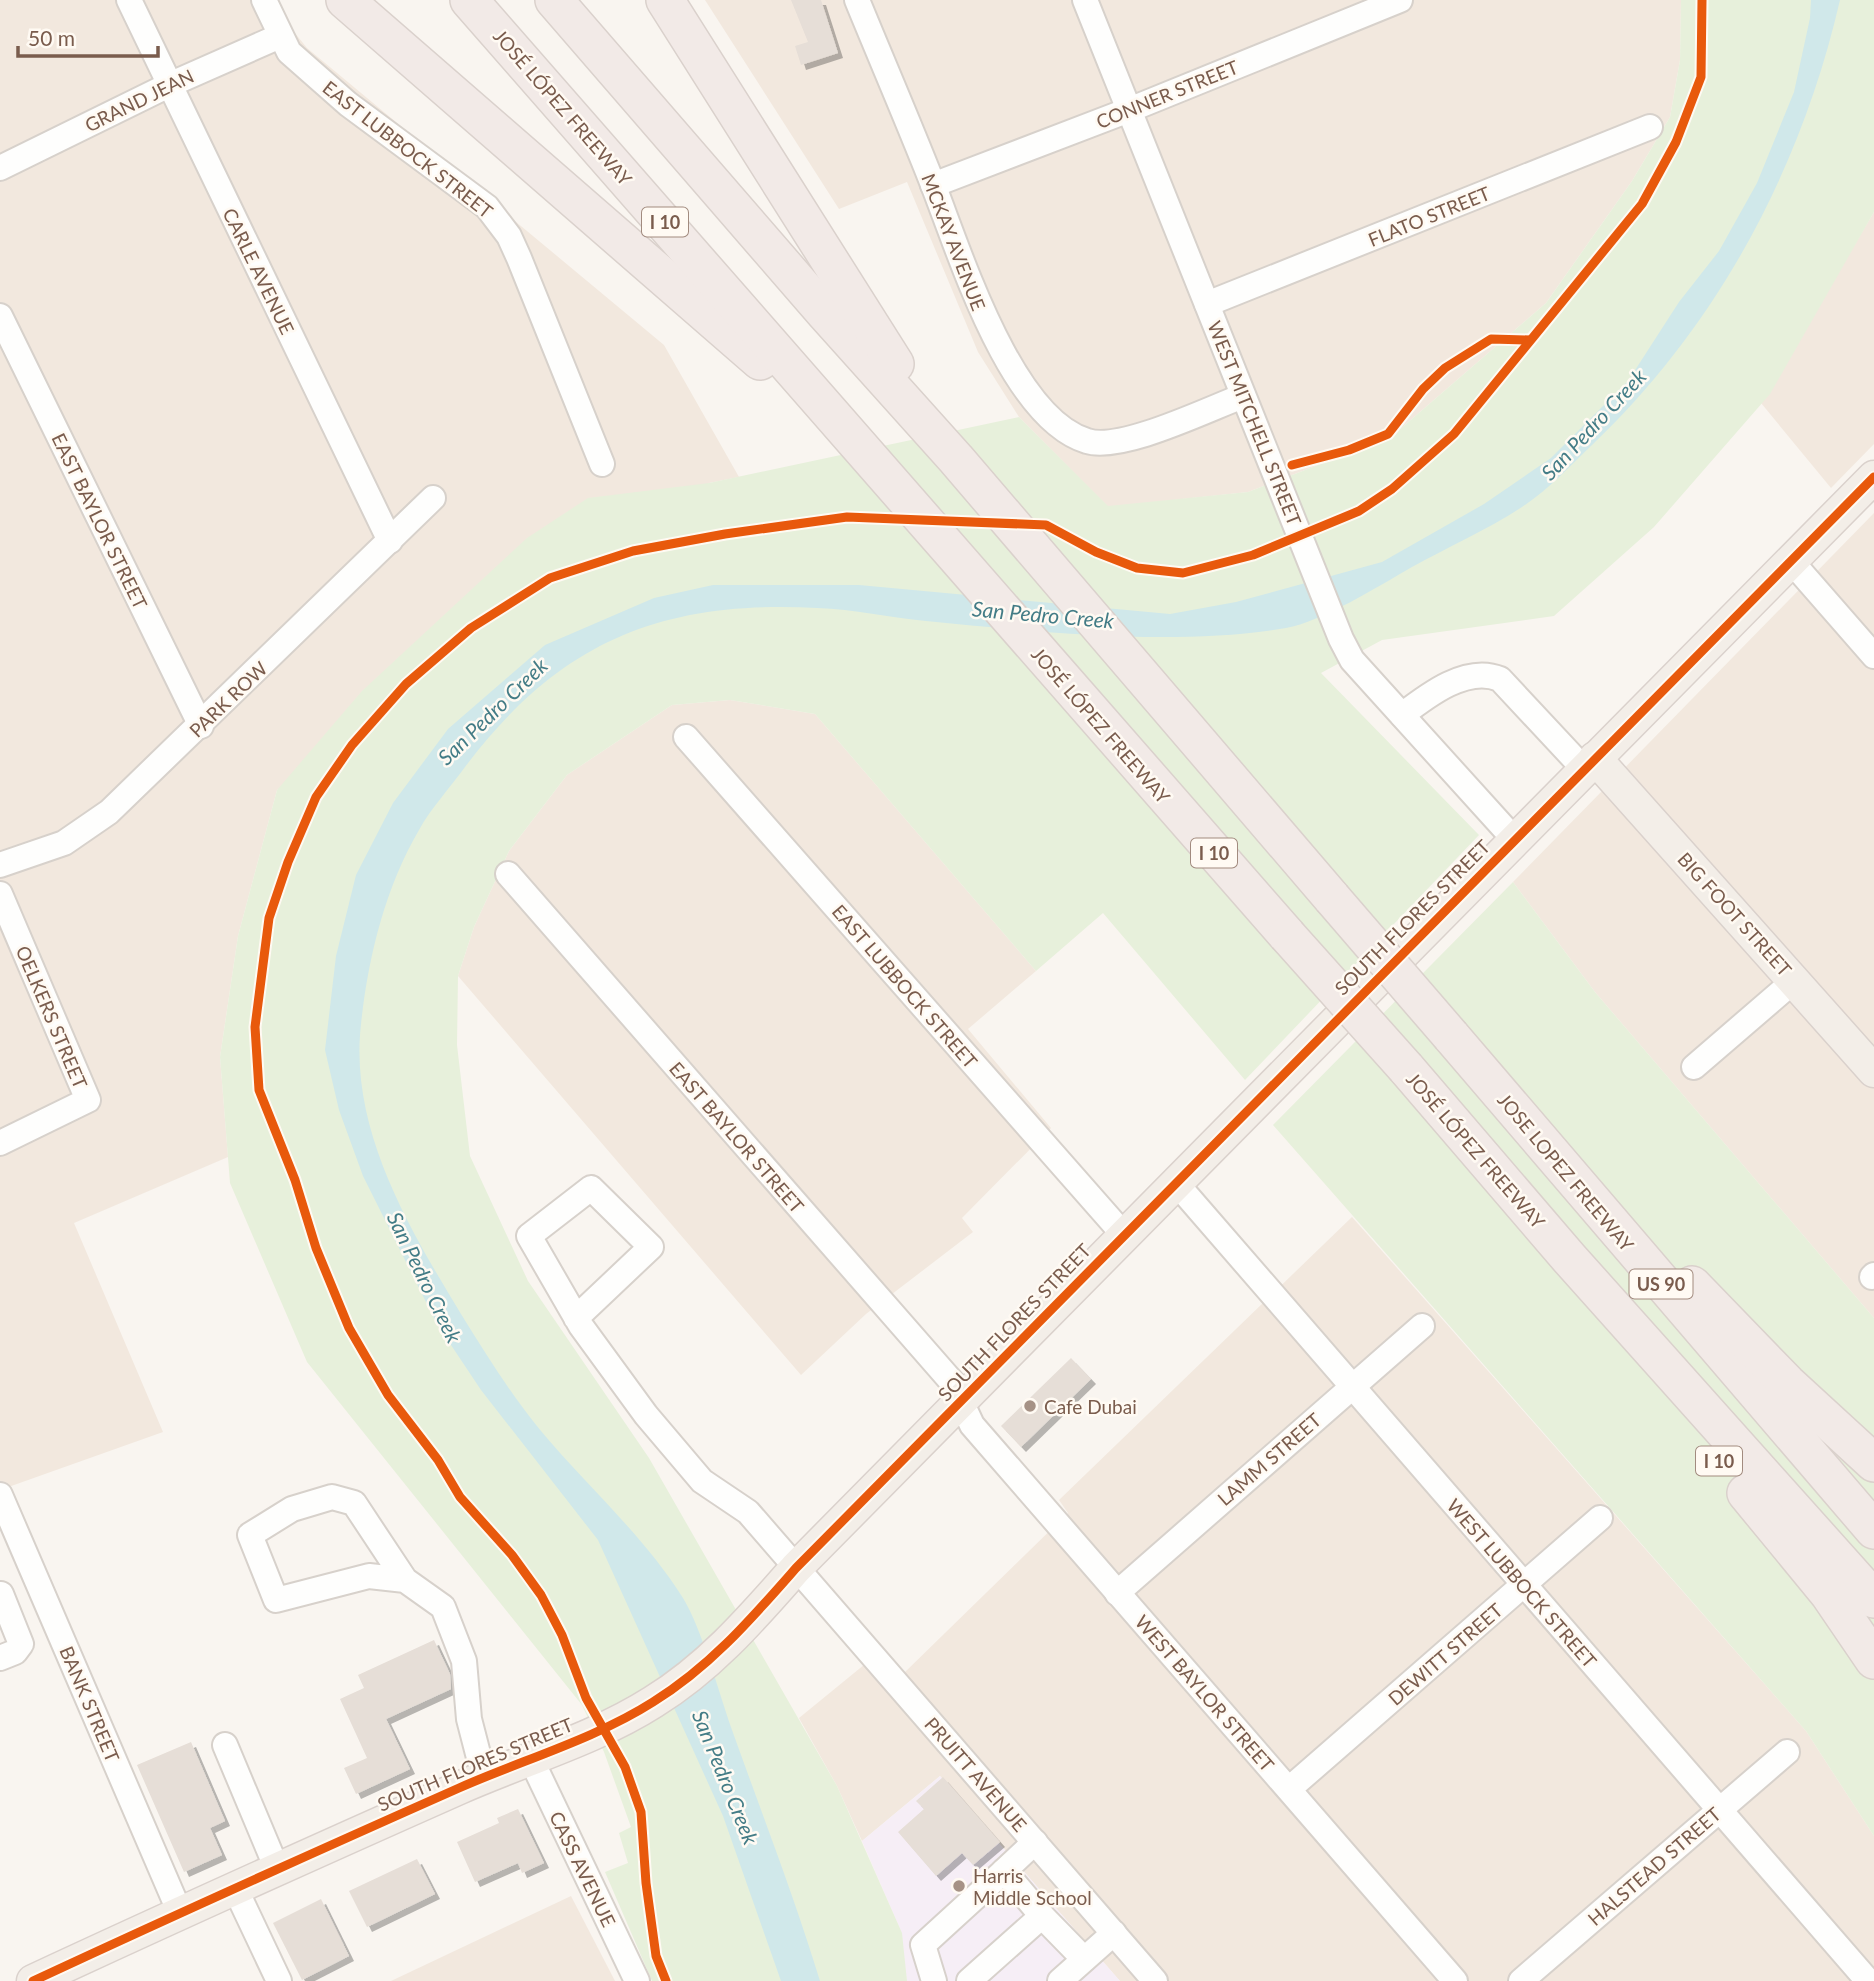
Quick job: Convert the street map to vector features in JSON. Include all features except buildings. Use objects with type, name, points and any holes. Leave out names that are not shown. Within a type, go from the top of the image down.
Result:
[{"type":"highway","points":[[345,0],[858,446]]},
{"type":"highway","name":"JOSÉ LÓPEZ FREEWAY","points":[[469,0],[1141,772],[1406,1068],[1569,1258]]},
{"type":"highway","points":[[554,0],[961,466],[1451,1036],[1787,1383],[1874,1462]]},
{"type":"highway","points":[[665,0],[961,466]]},
{"type":"highway","name":"JOSE LOPEZ FREEWAY","points":[[1451,1036],[1874,1531]]},
{"type":"highway","name":"US 90","points":[[1569,1258],[1874,1599]]},
{"type":"highway","name":"I 10","points":[[1569,1258],[1680,1416],[1798,1554],[1874,1660]]},
{"type":"main road","name":"SOUTH FLORES STREET","points":[[33,1981],[484,1777],[593,1734],[652,1703],[718,1654],[796,1568],[1874,477]]},
{"type":"main road","name":"BIG FOOT STREET","points":[[1590,763],[1795,980],[1874,1071]]},
{"type":"street","name":"CARLE AVENUE","points":[[129,0],[390,541]]},
{"type":"street","name":"EAST LUBBOCK STREET","points":[[264,0],[289,52],[348,104],[487,207],[495,217],[519,257],[602,464]]},
{"type":"street","name":"MCKAY AVENUE","points":[[858,0],[994,339],[1051,417],[1086,441],[1102,444],[1122,442],[1243,396]]},
{"type":"street","name":"WEST MITCHELL STREET","points":[[1085,0],[1352,660],[1514,839]]},
{"type":"street","name":"CONNER STREET","points":[[933,185],[1129,110],[1400,0]]},
{"type":"street","name":"GRAND JEAN","points":[[0,168],[169,85],[280,36]]},
{"type":"street","name":"FLATO STREET","points":[[1208,304],[1650,127]]},
{"type":"street","name":"EAST BAYLOR STREET","points":[[0,316],[201,726]]},
{"type":"street","name":"PARK ROW","points":[[0,865],[81,834],[109,812],[433,499]]},
{"type":"street","points":[[1791,561],[1874,656]]},
{"type":"street","points":[[1402,715],[1420,701],[1467,676],[1493,676],[1500,679],[1590,763]]},
{"type":"street","name":"EAST LUBBOCK STREET","points":[[686,737],[1124,1235]]},
{"type":"street","name":"EAST BAYLOR STREET","points":[[508,874],[952,1382],[961,1402]]},
{"type":"street","name":"OELKERS STREET","points":[[0,894],[88,1100],[0,1143]]},
{"type":"street","points":[[1694,1067],[1795,980]]},
{"type":"street","name":"WEST LUBBOCK STREET","points":[[1176,1183],[1868,1981]]},
{"type":"street","name":"PRUITT AVENUE","points":[[576,1318],[651,1247],[591,1188],[528,1236],[576,1318],[646,1415],[702,1481],[748,1512],[1155,1981]]},
{"type":"street","name":"LAMM STREET","points":[[1117,1593],[1422,1326]]},
{"type":"street","name":"WEST BAYLOR STREET","points":[[961,1402],[972,1425],[1455,1981]]},
{"type":"street","name":"BANK STREET","points":[[0,1496],[180,1913]]},
{"type":"street","points":[[405,1580],[369,1576],[276,1600],[250,1535],[292,1509],[332,1497],[355,1503],[405,1580],[443,1607],[464,1661],[469,1719],[484,1777]]},
{"type":"street","name":"DEWITT STREET","points":[[1289,1789],[1600,1518]]},
{"type":"street","points":[[0,1658],[15,1652],[21,1644],[0,1595],[37,1580]]},
{"type":"street","points":[[225,1745],[277,1869]]},
{"type":"street","name":"HALSTEAD STREET","points":[[1521,1981],[1787,1752]]},
{"type":"street","name":"CASS AVENUE","points":[[530,1757],[637,1981]]},
{"type":"street","points":[[934,1981],[923,1945],[1035,1842]]},
{"type":"street","points":[[1004,1871],[1042,1916],[1084,1959]]},
{"type":"street","points":[[234,1888],[279,1981]]},
{"type":"street","points":[[969,1981],[1042,1916]]},
{"type":"street","points":[[1060,1981],[1114,1933]]},
{"type":"shaded area","points":[[0,0],[268,0],[307,48],[664,345],[739,477],[709,483],[277,790],[238,936],[220,1057],[228,1157],[74,1223],[163,1432],[0,1490]]},
{"type":"shaded area","points":[[705,0],[1681,0],[1680,60],[1670,117],[1632,181],[1546,303],[1391,437],[1248,492],[1108,507],[1019,417],[978,352],[907,182],[839,209]]},
{"type":"shaded area","points":[[1874,212],[1874,444],[1831,488],[1761,403]]},
{"type":"shaded area","points":[[1874,513],[1874,1318],[1595,992],[1513,882]]},
{"type":"shaded area","points":[[730,700],[815,714],[1036,971],[968,1029],[1051,1128],[962,1218],[973,1232],[866,1314],[801,1375],[458,976],[474,927],[509,851],[567,775],[672,705]]},
{"type":"shaded area","points":[[1352,1217],[1806,1731],[1874,1836],[1874,1981],[1120,1981],[940,1776],[862,1841],[837,1786],[799,1718],[881,1651],[904,1673],[1068,1513],[1059,1500]]},
{"type":"shaded area","name":"Harris Middle School","points":[[940,1776],[1120,1981],[907,1981],[901,1931],[862,1841]]},
{"type":"shaded area","points":[[571,1896],[615,1981],[391,1981]]},
{"type":"green space","points":[[1681,0],[1874,0],[1874,212],[1770,394],[1654,527],[1554,616],[1382,640],[1321,673],[1479,835],[1245,1080],[1103,913],[1036,971],[815,714],[730,700],[672,705],[567,775],[509,851],[474,927],[458,976],[457,1045],[470,1156],[528,1281],[649,1458],[837,1786],[902,1933],[907,1981],[652,1981],[605,1872],[628,1863],[619,1833],[631,1827],[604,1752],[582,1705],[307,1362],[230,1183],[220,1057],[238,936],[277,790],[362,691],[527,538],[588,498],[709,483],[1019,417],[1108,506],[1248,492],[1391,437],[1546,303],[1632,181],[1670,117],[1680,60]]},
{"type":"green space","points":[[1513,882],[1595,992],[1874,1318],[1874,1836],[1806,1731],[1273,1125]]},
{"type":"water","name":"San Pedro Creek","points":[[1811,0],[1840,0],[1803,124],[1749,241],[1716,296],[1678,349],[1637,398],[1550,485],[1509,515],[1316,619],[1286,628],[1242,634],[1106,636],[912,620],[817,608],[761,607],[710,612],[663,622],[618,637],[577,659],[538,688],[501,724],[465,767],[429,814],[407,852],[388,899],[373,949],[361,1024],[360,1063],[364,1102],[374,1139],[403,1212],[461,1314],[499,1374],[541,1431],[651,1553],[690,1611],[820,1981],[781,1981],[723,1816],[598,1540],[481,1390],[437,1324],[363,1176],[339,1110],[325,1050],[336,956],[356,875],[393,803],[448,729],[545,645],[654,598],[713,585],[859,585],[1170,614],[1236,602],[1382,562],[1484,504],[1551,458],[1628,381],[1679,302],[1719,251],[1757,183],[1794,92],[1810,18]]},
{"type":"cycle path","points":[[666,1981],[656,1956],[646,1883],[641,1812],[625,1767],[586,1698],[562,1635],[541,1595],[512,1555],[460,1497],[438,1460],[388,1395],[349,1328],[316,1248],[295,1180],[259,1090],[255,1027],[269,918],[288,862],[316,797],[352,745],[406,684],[471,628],[550,578],[633,551],[725,534],[847,517],[1046,525],[1096,552],[1137,568],[1183,573],[1253,555],[1359,511],[1392,489],[1454,434],[1642,204],[1676,142],[1701,77],[1702,0]]},
{"type":"cycle path","points":[[1292,465],[1349,450],[1388,434],[1423,389],[1445,368],[1491,339],[1530,340]]},
{"type":"cycle path","points":[[33,1981],[459,1788],[607,1727],[653,1702],[693,1673],[729,1641],[796,1568],[1874,477]]},
{"type":"place","name":"Cafe Dubai","points":[[1030,1406]]},
{"type":"place","name":"Harris Middle School","points":[[959,1886]]}]
